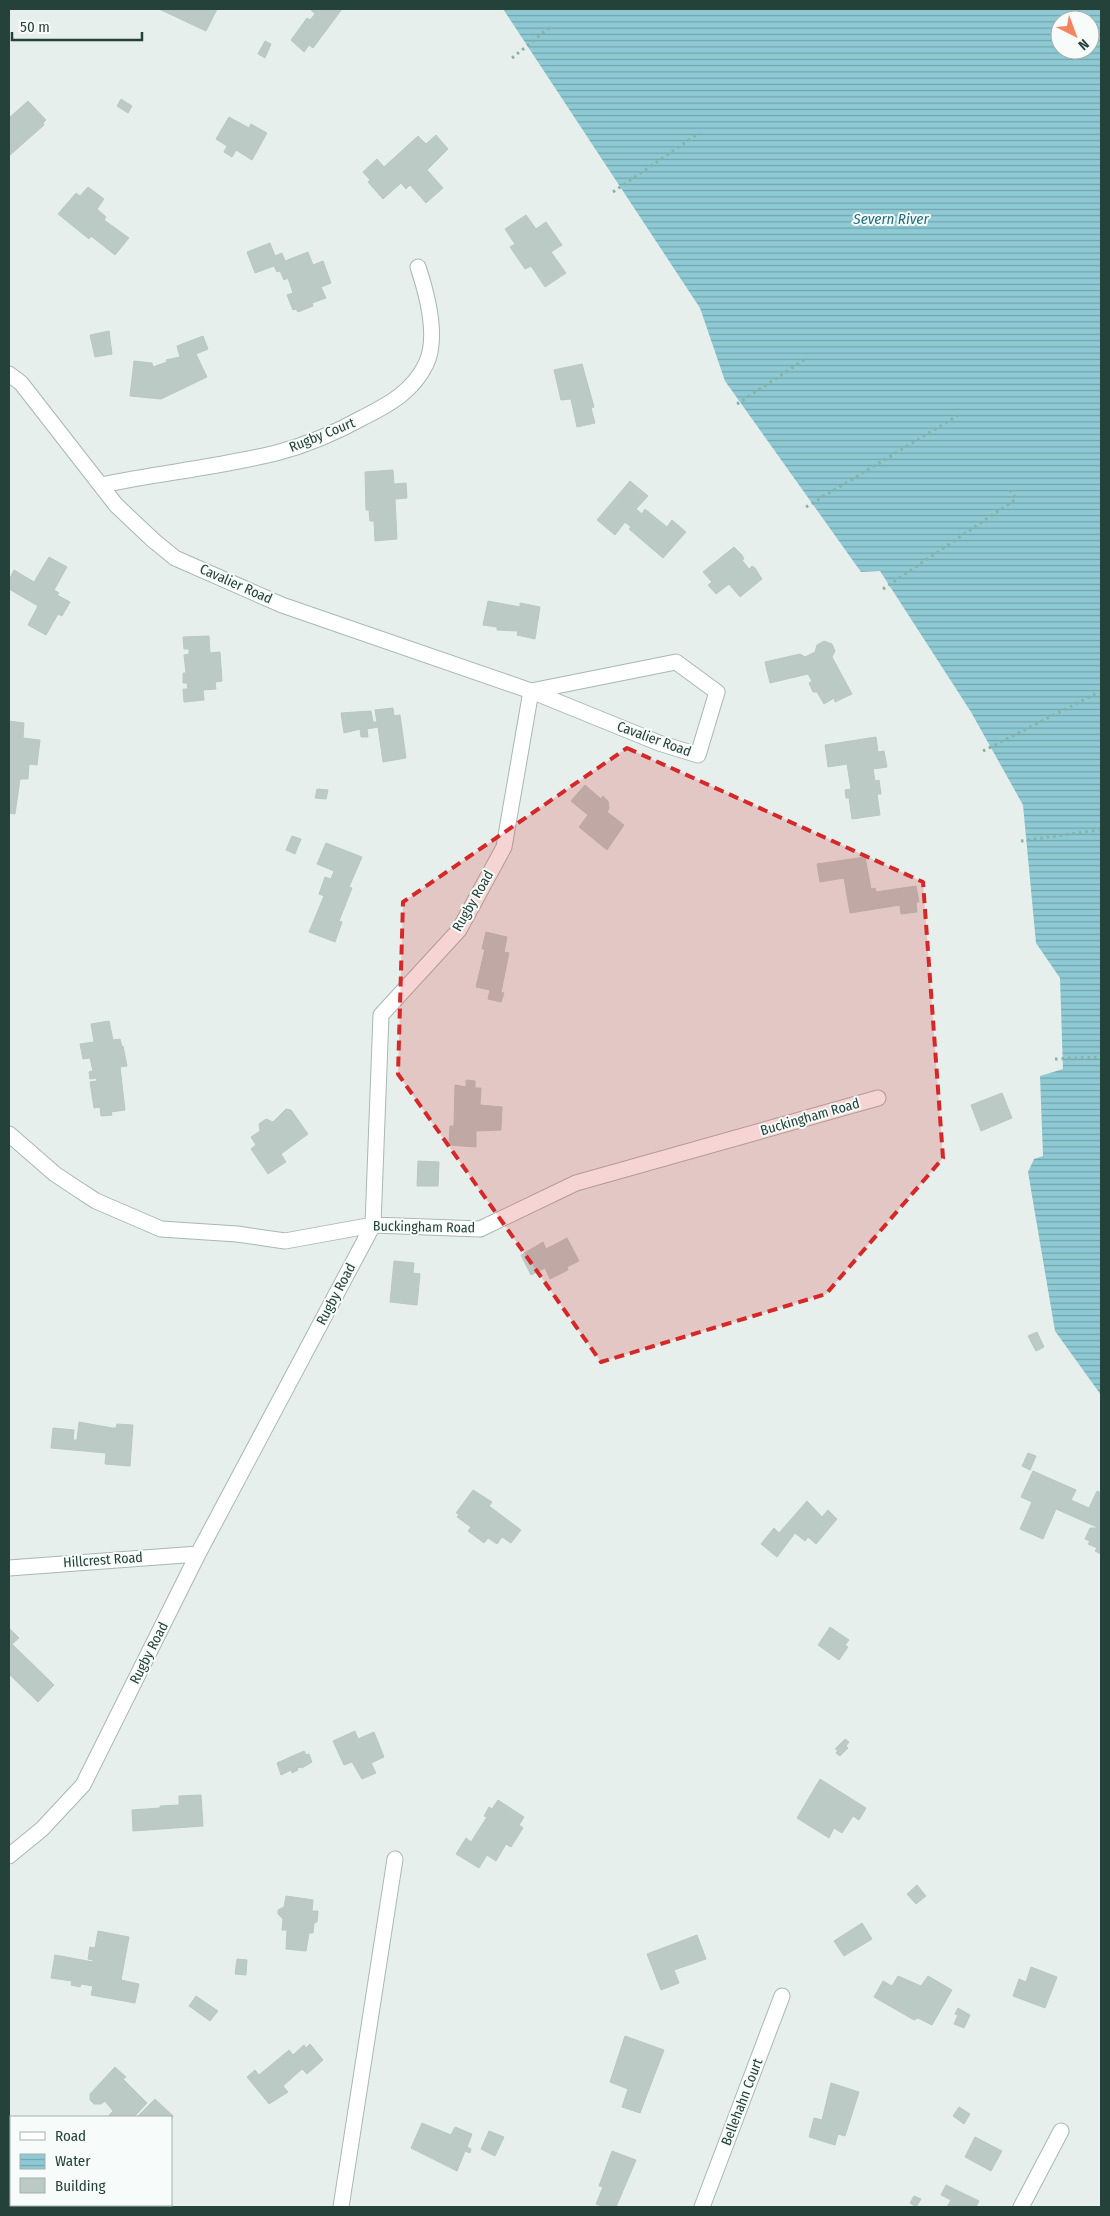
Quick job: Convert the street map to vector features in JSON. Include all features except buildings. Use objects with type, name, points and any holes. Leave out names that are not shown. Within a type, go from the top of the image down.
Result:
[{"type":"street","name":"Rugby Court","points":[[101,485],[278,452],[324,437],[391,404],[413,386],[427,362],[432,333],[427,295],[418,267]]},
{"type":"street","name":"Cavalier Road","points":[[9,374],[21,383],[116,506],[175,558],[282,605],[531,691],[659,743],[698,755],[717,692],[676,662],[531,691]]},
{"type":"street","name":"Rugby Road","points":[[9,1856],[42,1829],[83,1785],[198,1554],[373,1225],[381,1015],[459,930],[504,846],[531,691]]},
{"type":"street","name":"Buckingham Road","points":[[9,1134],[55,1174],[96,1201],[161,1229],[237,1234],[285,1240],[373,1225],[480,1229],[576,1182],[878,1098]]},
{"type":"street","name":"Hillcrest Road","points":[[9,1568],[198,1554]]},
{"type":"street","points":[[341,2207],[395,1859]]},
{"type":"street","name":"Bellehahn Court","points":[[702,2207],[782,1996]]},
{"type":"street","points":[[1021,2207],[1060,2131]]},
{"type":"path","points":[[512,58],[548,28]]},
{"type":"path","points":[[613,192],[699,133]]},
{"type":"path","points":[[736,404],[807,358]]},
{"type":"path","points":[[806,507],[962,413]]},
{"type":"path","points":[[883,589],[1016,499],[1009,489]]},
{"type":"path","points":[[983,751],[1097,693]]},
{"type":"path","points":[[1021,841],[1099,830]]},
{"type":"path","points":[[1055,1059],[1101,1057]]},
{"type":"highlighted area","points":[[627,748],[923,882],[943,1158],[826,1294],[601,1362],[398,1074],[403,902]]},
{"type":"water","name":"Severn River","points":[[503,9],[1101,9],[1101,1395],[1055,1331],[1028,1172],[1034,1159],[1043,1156],[1040,1076],[1063,1069],[1060,978],[1036,943],[1023,805],[971,712],[880,571],[861,572],[725,381],[700,308]]}]
